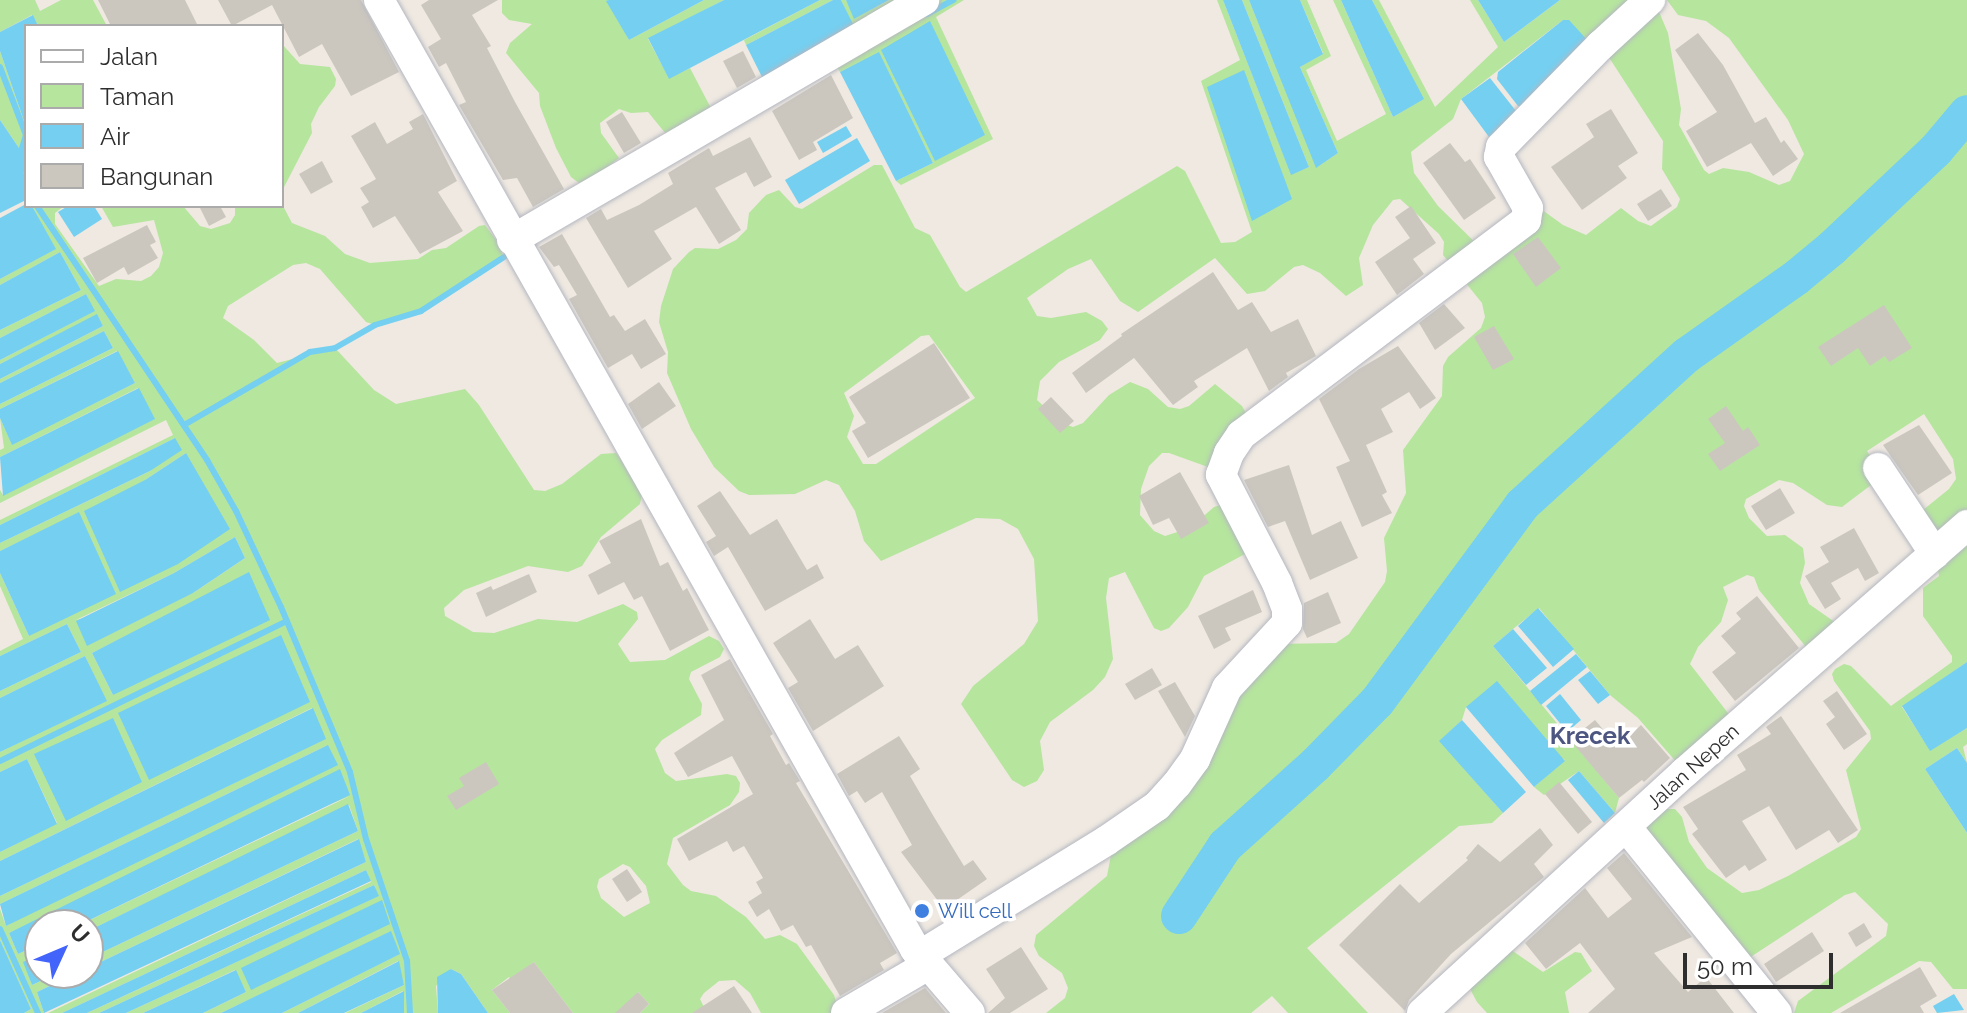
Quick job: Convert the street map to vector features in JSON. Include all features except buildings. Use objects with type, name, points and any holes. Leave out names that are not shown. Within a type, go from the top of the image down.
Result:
[{"type":"street","points":[[379,0],[512,240],[923,961],[970,1013]]},
{"type":"street","points":[[512,240],[924,0]]},
{"type":"street","points":[[846,1013],[1157,806],[1177,784],[1195,759],[1227,688],[1287,623],[1287,609],[1277,583],[1221,475],[1229,453],[1241,435],[1526,220],[1528,208],[1499,157],[1501,147],[1650,0]]},
{"type":"street","points":[[1878,468],[1935,554]]},
{"type":"street","name":"Jalan Nepen","points":[[1422,1013],[1685,772],[1967,525]]},
{"type":"street","points":[[1627,828],[1777,1013]]},
{"type":"green space","points":[[0,0],[35,0],[40,11],[61,0],[93,0],[106,24],[37,24],[32,15],[0,32]]},
{"type":"green space","points":[[502,0],[609,0],[629,40],[704,0],[724,0],[648,39],[669,78],[690,68],[713,112],[666,134],[648,112],[631,113],[619,109],[600,123],[601,133],[619,158],[588,182],[579,183],[571,177],[556,148],[540,106],[539,93],[506,53],[510,43],[532,24],[509,20],[502,13]]},
{"type":"green space","points":[[820,0],[833,0],[746,45],[744,40]]},
{"type":"green space","points":[[841,0],[846,0],[855,18],[889,0],[964,0],[936,17],[993,139],[901,185],[896,181],[933,163],[879,53],[840,72],[831,58],[763,79],[852,24]]},
{"type":"green space","points":[[1217,0],[1223,0],[1291,174],[1309,167],[1242,0],[1249,0],[1317,167],[1338,153],[1300,67],[1323,53],[1300,0],[1307,0],[1331,56],[1306,70],[1337,141],[1386,114],[1333,0],[1341,0],[1393,117],[1423,99],[1372,0],[1379,0],[1435,107],[1498,47],[1470,0],[1478,0],[1504,42],[1560,0],[1654,0],[1668,33],[1681,109],[1679,125],[1704,170],[1709,174],[1723,168],[1749,172],[1779,185],[1790,181],[1804,154],[1788,120],[1729,38],[1706,21],[1678,15],[1667,0],[1967,0],[1967,662],[1902,707],[1930,750],[1967,728],[1967,744],[1963,747],[1967,763],[1957,748],[1925,769],[1967,833],[1967,989],[1953,989],[1931,962],[1919,961],[1831,1013],[1794,1013],[1798,1001],[1886,936],[1888,924],[1855,892],[1845,895],[1746,960],[1644,827],[1660,809],[1675,809],[1682,817],[1689,842],[1707,868],[1742,893],[1759,890],[1788,876],[1856,837],[1861,829],[1846,770],[1871,739],[1870,731],[1834,681],[1832,674],[1835,669],[1844,664],[1851,666],[1891,706],[1952,662],[1952,656],[1923,616],[1923,588],[1939,576],[1935,555],[1924,551],[1871,485],[1842,507],[1827,505],[1793,483],[1779,480],[1746,499],[1744,506],[1749,518],[1767,536],[1785,535],[1803,548],[1805,563],[1800,583],[1809,604],[1839,625],[1807,648],[1759,590],[1754,577],[1747,575],[1723,587],[1728,600],[1721,622],[1698,647],[1690,664],[1738,726],[1685,772],[1638,718],[1610,695],[1539,608],[1513,629],[1493,646],[1619,798],[1615,813],[1579,771],[1544,795],[1534,787],[1565,760],[1466,707],[1462,720],[1440,741],[1503,813],[1492,823],[1459,826],[1307,948],[1368,1013],[1288,1013],[1272,996],[1251,1013],[1046,1013],[1065,998],[1068,988],[1062,973],[1039,956],[1034,946],[1036,935],[1107,876],[1111,855],[1157,806],[1275,644],[1336,643],[1349,634],[1385,582],[1384,538],[1406,493],[1403,450],[1442,396],[1443,366],[1448,357],[1481,328],[1485,317],[1482,303],[1443,255],[1444,242],[1439,234],[1400,199],[1393,200],[1373,225],[1359,258],[1363,285],[1346,296],[1320,273],[1303,265],[1294,267],[1265,291],[1247,294],[1215,258],[1138,312],[1120,301],[1091,259],[1068,269],[1027,298],[1037,316],[1051,318],[1086,312],[1102,321],[1108,329],[1100,340],[1059,362],[1040,381],[1037,400],[1062,423],[1073,427],[1083,423],[1109,395],[1130,382],[1148,389],[1168,407],[1180,409],[1189,406],[1215,384],[1242,406],[1246,413],[1223,465],[1208,467],[1162,453],[1149,466],[1141,489],[1140,515],[1154,531],[1165,536],[1190,528],[1214,507],[1224,504],[1258,547],[1204,576],[1188,607],[1169,628],[1161,631],[1154,628],[1125,572],[1109,578],[1106,598],[1113,659],[1105,677],[1093,690],[1050,722],[1040,741],[1044,770],[1037,781],[1024,787],[1012,780],[961,704],[973,686],[1024,644],[1038,621],[1034,559],[1018,529],[1000,519],[976,518],[881,561],[864,541],[855,511],[839,485],[826,480],[795,494],[749,495],[739,491],[714,467],[691,429],[667,373],[668,352],[659,322],[661,306],[673,269],[689,252],[695,248],[718,249],[736,240],[747,229],[749,213],[766,195],[779,190],[795,207],[802,209],[874,165],[882,165],[915,228],[930,235],[960,287],[966,292],[1177,166],[1185,171],[1221,243],[1235,242],[1252,232],[1201,81],[1240,60]],"holes":[[[1563,20],[1588,48],[1601,45],[1663,141],[1662,169],[1680,199],[1677,207],[1651,226],[1638,221],[1621,208],[1586,235],[1563,225],[1541,209],[1485,252],[1438,206],[1414,173],[1411,152],[1453,119],[1461,99]],[[929,335],[975,398],[876,464],[863,464],[847,437],[854,416],[844,393],[921,336]],[[1924,414],[1953,459],[1956,479],[1949,489],[1923,510],[1878,468],[1867,451]]]},
{"type":"green space","points":[[284,46],[300,64],[330,67],[336,79],[335,86],[311,124],[312,133],[284,187]]},
{"type":"green space","points":[[0,51],[24,121],[24,174],[21,151],[0,120]]},
{"type":"green space","points":[[33,208],[61,208],[55,213],[55,224],[99,286],[116,279],[141,281],[151,276],[159,267],[163,253],[154,220],[113,227],[102,208],[185,208],[200,226],[211,229],[230,223],[235,208],[284,208],[292,223],[325,236],[345,254],[370,263],[418,259],[432,250],[446,248],[485,225],[504,257],[445,298],[393,322],[375,325],[366,322],[320,269],[306,263],[293,265],[228,306],[223,318],[254,340],[277,363],[335,348],[374,390],[396,404],[465,389],[479,405],[534,490],[545,491],[562,484],[601,454],[616,453],[642,494],[640,504],[601,537],[582,566],[568,572],[528,566],[464,590],[444,608],[445,616],[473,632],[494,633],[538,619],[577,622],[623,604],[637,612],[638,619],[618,644],[630,662],[665,660],[709,636],[719,641],[724,649],[720,657],[691,672],[689,679],[702,704],[701,715],[662,740],[655,749],[665,773],[676,781],[727,774],[736,776],[740,783],[739,792],[730,805],[673,838],[667,864],[683,885],[691,891],[716,896],[746,917],[765,939],[780,935],[797,944],[834,995],[838,1008],[835,1013],[761,1013],[750,993],[735,980],[719,981],[704,993],[700,999],[707,1013],[640,1013],[649,1004],[638,992],[622,1013],[573,1013],[534,962],[516,976],[536,1013],[509,977],[492,990],[510,1013],[488,1013],[461,974],[451,969],[436,986],[438,1013],[404,1013],[403,991],[361,1013],[345,1013],[404,985],[398,961],[298,1013],[282,1013],[399,954],[390,932],[221,1013],[203,1013],[246,992],[235,970],[143,1013],[126,1013],[378,896],[374,885],[99,1013],[87,1013],[371,882],[366,870],[62,1013],[48,1013],[366,862],[358,839],[104,960],[104,951],[358,831],[349,805],[104,923],[104,913],[350,796],[69,909],[36,909],[328,745],[0,904],[0,896],[325,739],[312,708],[0,861],[0,852],[57,823],[27,759],[0,772],[0,752],[106,700],[85,656],[0,698],[0,691],[81,652],[67,624],[0,656],[0,651],[23,639],[0,586],[0,573],[29,636],[79,513],[0,551],[0,543],[150,471],[175,438],[0,525],[0,520],[173,435],[166,420],[0,503],[0,490],[3,495],[154,419],[138,388],[0,457],[0,450],[4,448],[0,418],[12,444],[135,383],[117,351],[0,409],[0,404],[113,348],[104,331],[0,383],[0,379],[103,326],[97,315],[0,364],[0,360],[94,311],[86,294],[0,338],[0,330],[81,290],[60,252],[0,285],[0,279],[55,249]],"holes":[[[186,453],[178,564],[145,480]],[[235,537],[245,558],[193,593],[76,620],[174,573]],[[201,599],[113,695],[92,653]],[[623,864],[630,867],[646,886],[650,903],[624,917],[601,898],[597,887],[599,879]]]},
{"type":"green space","points":[[0,909],[6,926],[24,916],[24,927],[9,933],[18,954],[24,951],[24,989],[43,989],[37,992],[44,1013],[24,1013],[31,1009],[0,940]]},
{"type":"green space","points":[[1510,949],[1543,972],[1575,952],[1581,953],[1592,971],[1565,992],[1569,1013],[1487,1013],[1469,987]]},
{"type":"water","points":[[704,0],[629,40],[606,1]]},
{"type":"water","points":[[724,0],[820,0],[669,79],[648,38]]},
{"type":"water","points":[[833,0],[841,0],[853,24],[763,79],[746,45]]},
{"type":"water","points":[[846,0],[889,0],[854,19]]},
{"type":"water","points":[[1223,0],[1242,0],[1309,167],[1291,175]]},
{"type":"water","points":[[1249,0],[1300,0],[1323,54],[1300,67],[1338,153],[1316,168]]},
{"type":"water","points":[[1341,0],[1372,0],[1424,99],[1393,117]]},
{"type":"water","points":[[1478,0],[1560,0],[1504,42]]},
{"type":"water","points":[[33,15],[37,24],[24,24],[24,121],[0,51],[0,32]]},
{"type":"water","points":[[1563,20],[1569,20],[1589,42],[1522,107],[1518,106],[1497,79],[1498,72]]},
{"type":"water","points":[[930,21],[985,135],[935,161],[881,50]]},
{"type":"water","points":[[879,52],[933,163],[896,181],[840,72]]},
{"type":"water","points":[[1244,70],[1292,199],[1252,221],[1207,87]]},
{"type":"water","points":[[1490,78],[1516,111],[1489,137],[1461,99]]},
{"type":"water","points":[[0,120],[21,151],[24,201],[0,213]]},
{"type":"water","points":[[846,126],[852,136],[823,153],[817,142]]},
{"type":"water","points":[[857,138],[870,161],[799,204],[785,180]]},
{"type":"water","points":[[24,205],[24,208],[33,208],[56,249],[0,279],[0,218]]},
{"type":"water","points":[[65,208],[95,208],[102,219],[74,237],[58,212]]},
{"type":"water","points":[[60,252],[81,290],[0,330],[0,285]]},
{"type":"water","points":[[86,294],[95,311],[0,360],[0,338]]},
{"type":"water","points":[[97,314],[103,326],[0,379],[0,364]]},
{"type":"water","points":[[104,331],[113,348],[0,404],[0,383]]},
{"type":"water","points":[[118,351],[135,383],[12,445],[0,418],[0,409]]},
{"type":"water","points":[[139,388],[155,419],[3,496],[0,457]]},
{"type":"water","points":[[175,438],[182,450],[150,471],[0,543],[0,525]]},
{"type":"water","points":[[186,453],[230,529],[178,564],[120,592],[84,511],[145,480]]},
{"type":"water","points":[[79,512],[116,594],[29,636],[0,573],[0,551]]},
{"type":"water","points":[[235,537],[245,558],[193,593],[87,646],[76,621],[174,573]]},
{"type":"water","points":[[249,572],[270,620],[113,695],[92,653]]},
{"type":"water","points":[[1538,608],[1574,649],[1553,667],[1518,626]]},
{"type":"water","points":[[67,624],[81,652],[0,691],[0,656]]},
{"type":"water","points":[[1513,629],[1547,668],[1526,685],[1493,646]]},
{"type":"water","points":[[281,635],[310,702],[149,780],[118,713]]},
{"type":"water","points":[[1576,654],[1587,667],[1541,705],[1530,691]]},
{"type":"water","points":[[85,656],[107,701],[0,752],[0,698]]},
{"type":"water","points":[[1967,662],[1967,728],[1930,751],[1902,706]]},
{"type":"water","points":[[1590,671],[1610,695],[1598,704],[1578,680]]},
{"type":"water","points":[[1497,681],[1565,761],[1534,787],[1466,707]]},
{"type":"water","points":[[1560,694],[1581,720],[1567,732],[1546,706]]},
{"type":"water","points":[[313,708],[326,739],[0,896],[0,861]]},
{"type":"water","points":[[113,718],[142,782],[66,821],[34,754]]},
{"type":"water","points":[[1462,720],[1526,792],[1503,813],[1439,741]]},
{"type":"water","points":[[328,745],[338,765],[41,909],[24,909],[24,917],[6,926],[0,904]]},
{"type":"water","points":[[1957,748],[1967,763],[1967,833],[1925,769]]},
{"type":"water","points":[[27,759],[57,824],[0,852],[0,772]]},
{"type":"water","points":[[340,769],[350,795],[104,913],[104,909],[57,909]]},
{"type":"water","points":[[1579,771],[1615,813],[1604,823],[1568,780]]},
{"type":"water","points":[[348,804],[358,831],[104,951],[104,923]]},
{"type":"water","points":[[359,839],[366,862],[104,985],[104,960]]},
{"type":"water","points":[[366,870],[371,881],[87,1013],[62,1013]]},
{"type":"water","points":[[374,885],[379,896],[126,1013],[99,1013]]},
{"type":"water","points":[[382,900],[390,924],[251,990],[241,968]]},
{"type":"water","points":[[24,926],[24,951],[18,954],[9,933]]},
{"type":"water","points":[[391,931],[400,954],[282,1013],[221,1013]]},
{"type":"water","points":[[0,940],[31,1009],[24,1013],[0,1013]]},
{"type":"water","points":[[399,961],[404,985],[344,1013],[298,1013]]},
{"type":"water","points":[[451,969],[461,974],[488,1013],[438,1013],[437,977]]},
{"type":"water","points":[[236,970],[246,992],[203,1013],[143,1013]]},
{"type":"water","points":[[43,989],[95,989],[44,1013],[37,992]]},
{"type":"water","points":[[404,991],[404,1013],[361,1013]]},
{"type":"water","points":[[1954,994],[1964,1010],[1937,1013],[1933,1006]]},
{"type":"waterway","points":[[927,14],[953,0]]},
{"type":"waterway","points":[[0,67],[24,130]]},
{"type":"waterway","points":[[1179,916],[1225,846],[1315,765],[1377,702],[1522,505],[1687,355],[1797,277],[1832,248],[1936,150],[1967,113]]},
{"type":"waterway","points":[[24,141],[21,151],[24,163]]},
{"type":"waterway","points":[[38,208],[207,460],[236,511],[281,607],[350,772],[366,839],[407,961],[410,1013]]},
{"type":"waterway","points":[[184,425],[310,352],[335,348],[375,325],[421,311],[504,257]]},
{"type":"waterway","points":[[0,761],[287,621]]},
{"type":"waterway","points":[[0,929],[38,1013]]},
{"type":"place","name":"Will cell","points":[[922,911]]},
{"type":"district","name":"Krecek","points":[[1590,736]]}]
